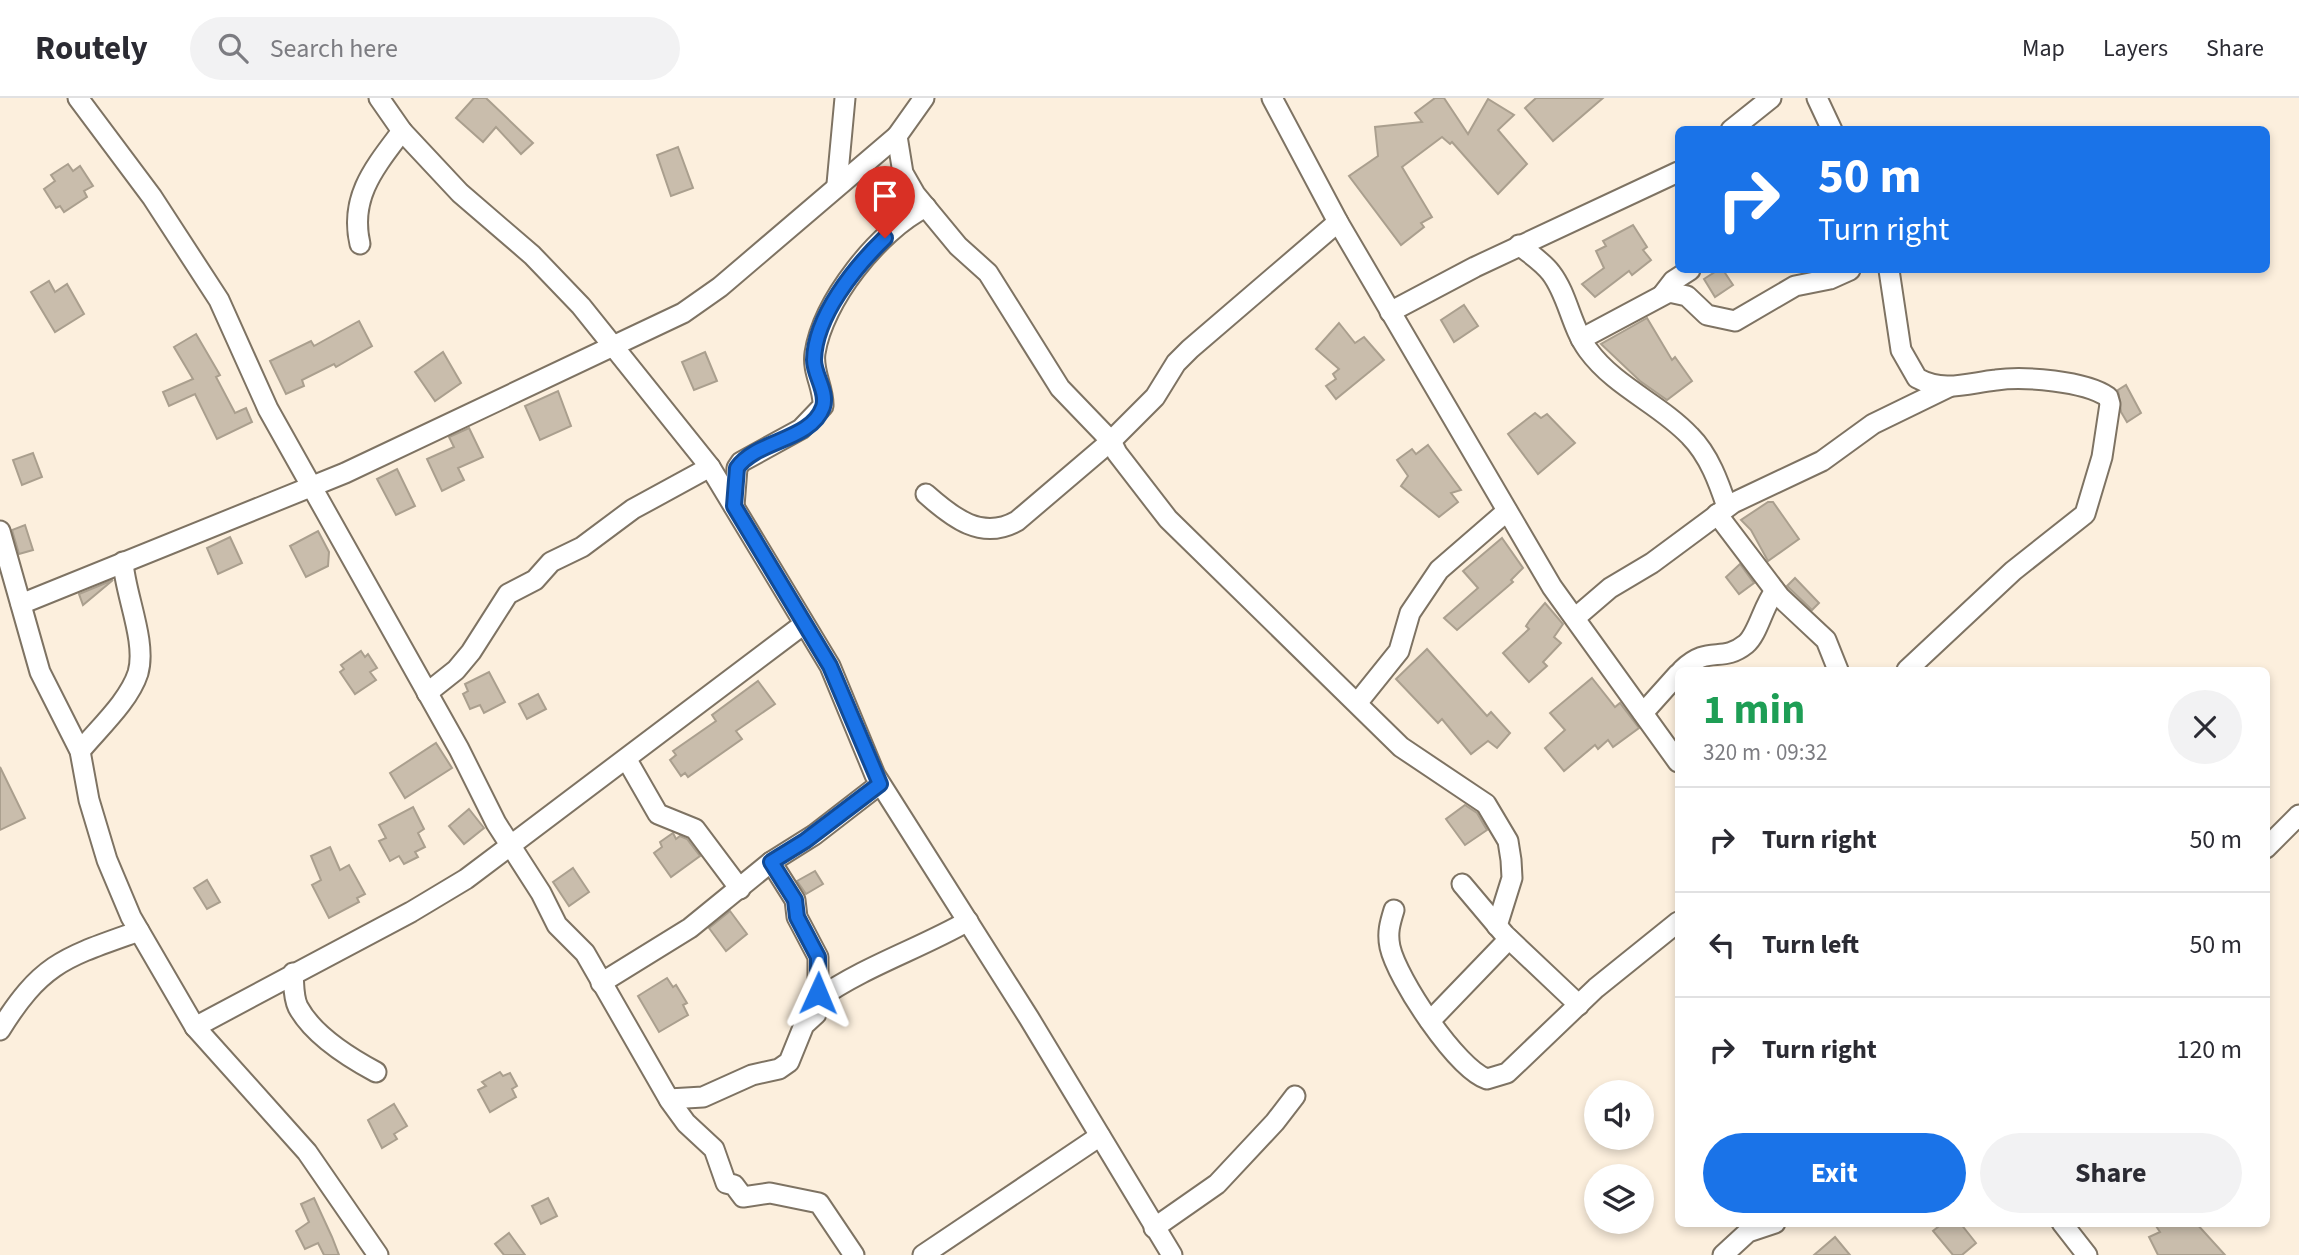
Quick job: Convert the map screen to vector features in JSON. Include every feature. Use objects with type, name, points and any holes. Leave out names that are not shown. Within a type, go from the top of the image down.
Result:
[{"type":"street","points":[[78,98],[152,197],[209,283],[236,334],[268,409],[313,486],[496,823],[557,925],[585,953],[685,1123],[713,1149],[726,1183],[734,1185],[743,1197],[770,1193],[824,1206],[854,1255]]},
{"type":"street","points":[[379,98],[402,131],[460,193],[549,270],[614,345],[709,467],[830,666],[880,784],[968,921],[1172,1255]]},
{"type":"street","points":[[837,184],[845,98]]},
{"type":"street","points":[[21,604],[313,486],[683,313],[720,287],[800,220],[837,184],[897,136],[924,98]]},
{"type":"street","points":[[1272,98],[1338,222],[1507,511],[1575,618],[1675,758]]},
{"type":"street","points":[[1736,126],[1771,98]]},
{"type":"street","points":[[1817,98],[1830,126]]},
{"type":"street","points":[[360,244],[357,230],[358,198],[375,167],[402,131]]},
{"type":"street","points":[[897,136],[903,173],[926,207],[958,246],[988,273],[1060,388],[1111,441],[1117,453],[1168,519],[1274,626],[1358,702],[1401,747],[1476,795],[1502,826],[1508,841],[1512,878],[1503,933],[1430,1021]]},
{"type":"street","points":[[1390,312],[1427,290],[1518,246],[1675,175]]},
{"type":"street","points":[[734,506],[737,468],[741,462],[801,429],[823,406],[815,354],[830,307],[871,252],[900,223],[926,207]]},
{"type":"street","points":[[926,494],[962,522],[985,529],[1003,529],[1017,521],[1111,441],[1155,397],[1176,363],[1190,349],[1338,222]]},
{"type":"street","points":[[1518,246],[1550,272],[1581,339],[1590,352],[1630,391],[1689,435],[1716,477],[1722,511],[1775,591],[1826,640],[1837,667]]},
{"type":"street","points":[[1663,295],[1673,281],[1685,273]]},
{"type":"street","points":[[1581,339],[1663,295],[1678,293],[1695,302],[1707,315],[1735,321],[1795,286],[1812,280],[1830,279],[1843,273]]},
{"type":"street","points":[[1889,273],[1898,337],[1908,366],[1917,378],[1928,384],[1949,387],[2014,379],[2095,390],[2110,400],[2107,433],[2085,514],[2013,572],[1910,667]]},
{"type":"street","points":[[1575,618],[1610,588],[1652,563],[1722,511],[1822,461],[1873,424],[1949,387]]},
{"type":"street","points":[[426,693],[456,670],[471,652],[508,594],[535,580],[551,562],[582,547],[633,509],[709,467]]},
{"type":"street","points":[[1358,702],[1399,650],[1410,613],[1439,570],[1507,511]]},
{"type":"street","points":[[0,531],[40,672],[80,751],[89,800],[107,860],[139,930],[195,1027],[307,1152],[378,1255]]},
{"type":"street","points":[[80,751],[114,710],[138,672],[139,661],[124,584],[123,562]]},
{"type":"street","points":[[1686,667],[1699,656],[1726,654],[1744,645],[1755,633],[1763,606],[1775,591]]},
{"type":"street","points":[[195,1027],[411,912],[487,865],[804,624]]},
{"type":"street","points":[[1643,713],[1675,677]]},
{"type":"street","points":[[627,760],[658,814],[695,829],[740,889]]},
{"type":"street","points":[[601,983],[690,928],[771,862],[805,841],[880,784]]},
{"type":"street","points":[[2270,844],[2299,815]]},
{"type":"street","points":[[496,823],[531,830]]},
{"type":"street","points":[[669,1098],[703,1097],[752,1075],[779,1069],[789,1062],[804,1025],[815,1016],[818,999],[818,957],[797,917],[795,900],[771,862]]},
{"type":"street","points":[[1462,884],[1503,933],[1579,1005]]},
{"type":"street","points":[[1394,910],[1389,939],[1395,965],[1430,1021],[1467,1066],[1480,1077],[1494,1079],[1507,1073],[1579,1005],[1675,925]]},
{"type":"street","points":[[818,999],[841,984],[916,946],[936,940],[968,921]]},
{"type":"street","points":[[0,1030],[23,994],[44,971],[76,954],[139,930]]},
{"type":"street","points":[[293,973],[298,1006],[305,1016],[350,1058],[376,1072]]},
{"type":"street","points":[[1154,1228],[1217,1184],[1276,1122],[1295,1096]]},
{"type":"street","points":[[923,1255],[1100,1136]]},
{"type":"street","points":[[1723,1255],[1748,1232],[1763,1227]]},
{"type":"street","points":[[2065,1227],[2087,1255]]},
{"type":"building","points":[[474,98],[486,98],[533,143],[521,154],[496,127],[483,142],[456,118]]},
{"type":"building","points":[[1435,98],[1444,98],[1468,134],[1488,99],[1514,115],[1498,130],[1527,164],[1498,194],[1452,142],[1450,144],[1442,137],[1402,167],[1432,217],[1421,223],[1424,227],[1401,245],[1349,176],[1378,156],[1375,127],[1422,122],[1415,113]]},
{"type":"building","points":[[1536,98],[1603,98],[1553,141],[1525,108]]},
{"type":"building","points":[[678,147],[693,188],[671,196],[657,155]]},
{"type":"building","points":[[68,164],[73,171],[80,166],[93,186],[84,191],[87,197],[64,212],[60,206],[56,208],[44,189],[55,181],[51,175]]},
{"type":"building","points":[[1633,225],[1647,247],[1643,250],[1651,260],[1632,275],[1629,271],[1595,297],[1582,284],[1604,268],[1596,251],[1606,246],[1603,241]]},
{"type":"building","points":[[1713,273],[1725,273],[1733,285],[1715,297],[1704,279]]},
{"type":"building","points":[[49,281],[55,292],[67,284],[84,314],[55,332],[31,292]]},
{"type":"building","points":[[1464,305],[1478,326],[1454,342],[1441,320]]},
{"type":"building","points":[[1647,318],[1672,360],[1675,357],[1692,381],[1667,400],[1640,381],[1601,344]]},
{"type":"building","points":[[359,321],[372,346],[336,367],[334,364],[302,380],[304,386],[286,394],[270,361],[311,341],[314,346]]},
{"type":"building","points":[[1339,323],[1355,343],[1364,337],[1384,360],[1336,399],[1326,386],[1336,379],[1333,374],[1339,369],[1316,349]]},
{"type":"building","points":[[196,334],[220,375],[216,377],[235,413],[246,408],[252,422],[217,439],[195,394],[169,406],[163,392],[193,379],[174,347]]},
{"type":"building","points":[[443,352],[461,383],[435,401],[415,372]]},
{"type":"building","points":[[705,352],[717,381],[694,390],[682,362]]},
{"type":"building","points":[[2126,385],[2141,413],[2127,422],[2121,412],[2118,390]]},
{"type":"building","points":[[558,391],[571,426],[540,440],[525,406]]},
{"type":"building","points":[[1535,413],[1541,418],[1547,414],[1575,443],[1538,474],[1508,434]]},
{"type":"building","points":[[469,428],[483,457],[458,468],[464,480],[442,491],[427,459],[454,447],[449,437]]},
{"type":"building","points":[[1428,445],[1461,490],[1451,493],[1458,502],[1439,517],[1401,486],[1408,476],[1397,460],[1412,449],[1416,454]]},
{"type":"building","points":[[33,453],[42,477],[22,485],[13,460]]},
{"type":"building","points":[[397,469],[415,506],[396,515],[377,479]]},
{"type":"building","points":[[1768,502],[1773,502],[1799,539],[1768,561],[1751,530],[1741,520]]},
{"type":"building","points":[[25,525],[33,550],[19,554],[12,530]]},
{"type":"building","points":[[318,531],[329,552],[328,566],[306,577],[290,546]]},
{"type":"building","points":[[230,537],[242,563],[218,574],[207,548]]},
{"type":"building","points":[[1502,538],[1523,568],[1511,580],[1513,582],[1457,630],[1444,618],[1478,588],[1463,571]]},
{"type":"building","points":[[1740,564],[1754,583],[1739,594],[1726,577]]},
{"type":"building","points":[[1795,578],[1819,603],[1812,610],[1787,586]]},
{"type":"building","points":[[113,580],[83,605],[79,594]]},
{"type":"building","points":[[1545,603],[1563,624],[1554,637],[1561,643],[1543,662],[1547,666],[1529,682],[1503,653],[1529,629],[1526,626]]},
{"type":"building","points":[[1427,649],[1487,716],[1491,712],[1510,733],[1497,748],[1488,741],[1471,754],[1442,719],[1438,723],[1396,679]]},
{"type":"building","points":[[361,651],[365,657],[368,654],[377,668],[370,672],[376,680],[355,694],[340,672],[344,669],[341,665]]},
{"type":"building","points":[[489,672],[505,702],[484,713],[480,705],[470,709],[463,694],[468,691],[465,684]]},
{"type":"building","points":[[1592,678],[1615,707],[1620,703],[1639,728],[1613,747],[1608,740],[1598,749],[1595,745],[1564,771],[1545,748],[1565,730],[1550,713]]},
{"type":"building","points":[[758,681],[775,704],[736,731],[742,739],[688,777],[685,773],[681,776],[670,760],[676,755],[673,751],[716,721],[712,715]]},
{"type":"building","points":[[538,694],[546,709],[527,719],[519,704]]},
{"type":"building","points":[[436,743],[452,768],[405,798],[390,773]]},
{"type":"building","points":[[0,767],[25,818],[0,830]]},
{"type":"building","points":[[1465,805],[1477,813],[1487,830],[1465,845],[1446,819]]},
{"type":"building","points":[[413,807],[424,829],[418,833],[425,847],[415,852],[418,857],[404,864],[399,856],[390,861],[379,841],[386,838],[379,825]]},
{"type":"building","points":[[469,809],[484,828],[464,844],[449,826]]},
{"type":"building","points":[[673,833],[676,839],[680,836],[687,839],[700,856],[671,877],[654,853],[662,847],[660,842]]},
{"type":"building","points":[[330,847],[340,870],[349,865],[365,894],[357,898],[359,902],[329,918],[312,885],[321,880],[311,856]]},
{"type":"building","points":[[573,868],[589,892],[569,906],[553,882]]},
{"type":"building","points":[[815,871],[823,884],[806,894],[797,881]]},
{"type":"building","points":[[207,880],[220,902],[207,909],[194,888]]},
{"type":"building","points":[[730,911],[747,934],[726,951],[709,928]]},
{"type":"building","points":[[667,978],[673,987],[676,985],[687,1003],[683,1005],[688,1015],[659,1032],[638,996]]},
{"type":"building","points":[[500,1072],[503,1076],[510,1073],[517,1086],[512,1089],[516,1097],[490,1112],[478,1090],[486,1086],[482,1082]]},
{"type":"building","points":[[394,1104],[407,1126],[394,1134],[397,1139],[382,1148],[368,1120]]},
{"type":"building","points":[[314,1198],[339,1255],[324,1255],[318,1243],[305,1249],[296,1231],[309,1222],[301,1204]]},
{"type":"building","points":[[548,1198],[557,1216],[541,1224],[532,1206]]},
{"type":"building","points":[[1938,1227],[1963,1227],[1976,1243],[1962,1255],[1953,1255],[1933,1231]]},
{"type":"building","points":[[2157,1227],[2200,1227],[2225,1255],[2158,1255],[2149,1237],[2160,1232]]},
{"type":"building","points":[[509,1233],[525,1255],[504,1255],[495,1244]]},
{"type":"building","points":[[1835,1237],[1850,1255],[1814,1255]]},
{"type":"route","points":[[818,993],[818,957],[797,917],[795,900],[771,862],[814,835],[838,813],[880,784],[830,666],[734,506],[737,468],[741,462],[801,429],[820,412],[824,401],[814,364],[821,328],[830,307],[871,252],[885,238]]}]
